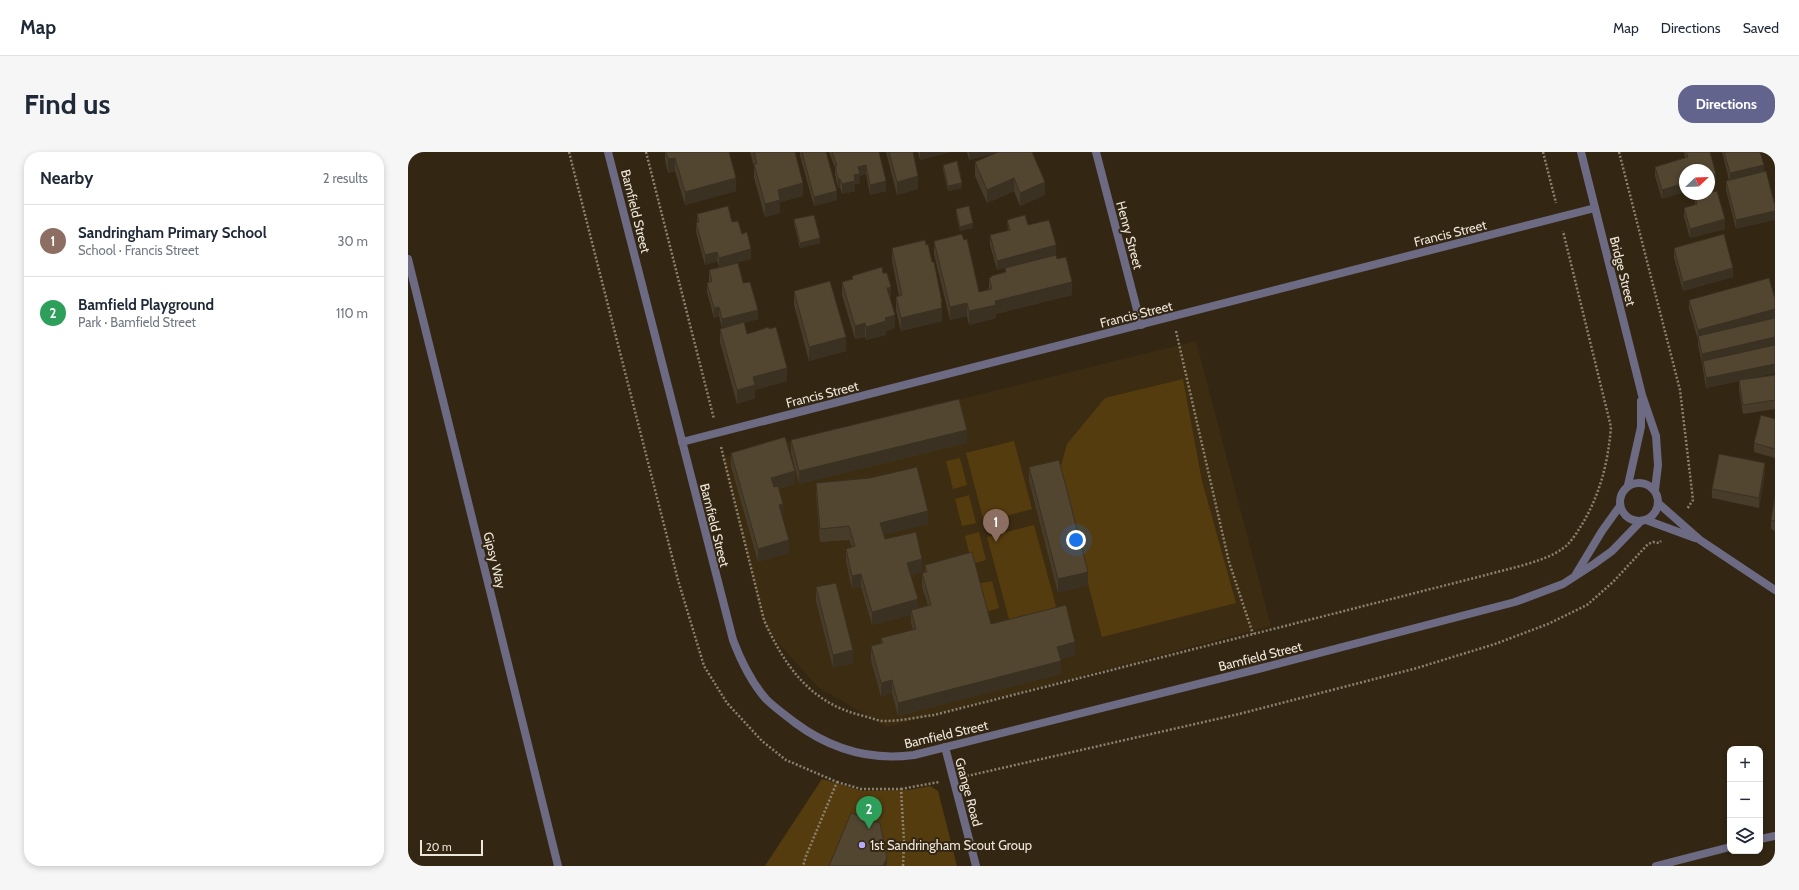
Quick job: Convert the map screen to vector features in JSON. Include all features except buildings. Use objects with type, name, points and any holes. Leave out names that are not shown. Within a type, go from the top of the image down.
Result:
[{"type":"street","name":"Bamfield Street","points":[[608,152],[733,640],[741,660],[766,699],[808,732],[826,743],[850,752],[875,757],[896,758],[945,747],[1262,668],[1515,602],[1550,590],[1576,575],[1612,551],[1643,521]]},
{"type":"street","name":"Henry Street","points":[[1096,152],[1141,325]]},
{"type":"street","name":"Bridge Street","points":[[1581,152],[1642,395],[1656,436],[1658,465],[1655,490]]},
{"type":"street","name":"Francis Street","points":[[682,442],[1595,208]]},
{"type":"street","name":"Gipsy Way","points":[[408,259],[558,866]]},
{"type":"street","name":"Bridge Street","points":[[1628,485],[1641,427],[1642,395]]},
{"type":"street","points":[[1643,521],[1655,513],[1658,503],[1655,490],[1651,486],[1639,482],[1628,485],[1621,494],[1620,506],[1622,511],[1630,519],[1643,521],[1700,540]]},
{"type":"street","points":[[1658,503],[1700,540],[1775,590]]},
{"type":"street","name":"Bamfield Street","points":[[1576,575],[1602,531],[1620,506]]},
{"type":"street","name":"Grange Road","points":[[945,747],[976,866]]},
{"type":"street","points":[[1763,838],[1775,836]]},
{"type":"street","points":[[1656,866],[1727,848]]},
{"type":"path","points":[[569,152],[678,580],[704,666],[726,703],[762,741],[786,760],[837,782],[862,789],[901,789],[954,779],[1240,714],[1417,668],[1495,644],[1548,624],[1587,605],[1613,582],[1648,544],[1653,542],[1658,543],[1670,530]]},
{"type":"path","points":[[646,152],[764,620],[771,637],[791,670],[809,690],[834,706],[856,714],[884,721],[934,715],[1486,575],[1543,558],[1562,549],[1574,537],[1592,508],[1604,473],[1610,446],[1612,427],[1542,152]]},
{"type":"path","points":[[1619,152],[1680,390],[1693,500],[1678,521]]},
{"type":"path","points":[[1172,317],[1229,562],[1253,634]]},
{"type":"path","points":[[803,866],[837,782]]},
{"type":"path","points":[[901,789],[904,842],[903,866]]},
{"type":"shaded area","points":[[1196,341],[1271,626],[887,727],[818,687],[765,628],[723,458]]},
{"type":"shaded area","points":[[1183,379],[1202,481],[1236,603],[1102,637],[1059,473],[1067,444],[1105,398]]},
{"type":"shaded area","points":[[1014,441],[1032,509],[984,522],[966,453]]},
{"type":"shaded area","points":[[960,458],[967,485],[953,489],[946,461]]},
{"type":"shaded area","points":[[969,495],[976,523],[962,526],[955,499]]},
{"type":"shaded area","points":[[1034,525],[1057,610],[1010,623],[987,537]]},
{"type":"shaded area","points":[[979,532],[986,560],[972,564],[965,536]]},
{"type":"shaded area","points":[[992,581],[999,608],[985,612],[977,584]]},
{"type":"shaded area","points":[[822,779],[862,791],[909,790],[930,786],[938,791],[957,866],[765,866]]},
{"type":"place","name":"Sandringham Primary School","points":[[996,542]]},
{"type":"place","name":"Bamfield Playground","points":[[869,829]]},
{"type":"place","name":"1st Sandringham Scout Group","points":[[862,845]]}]
